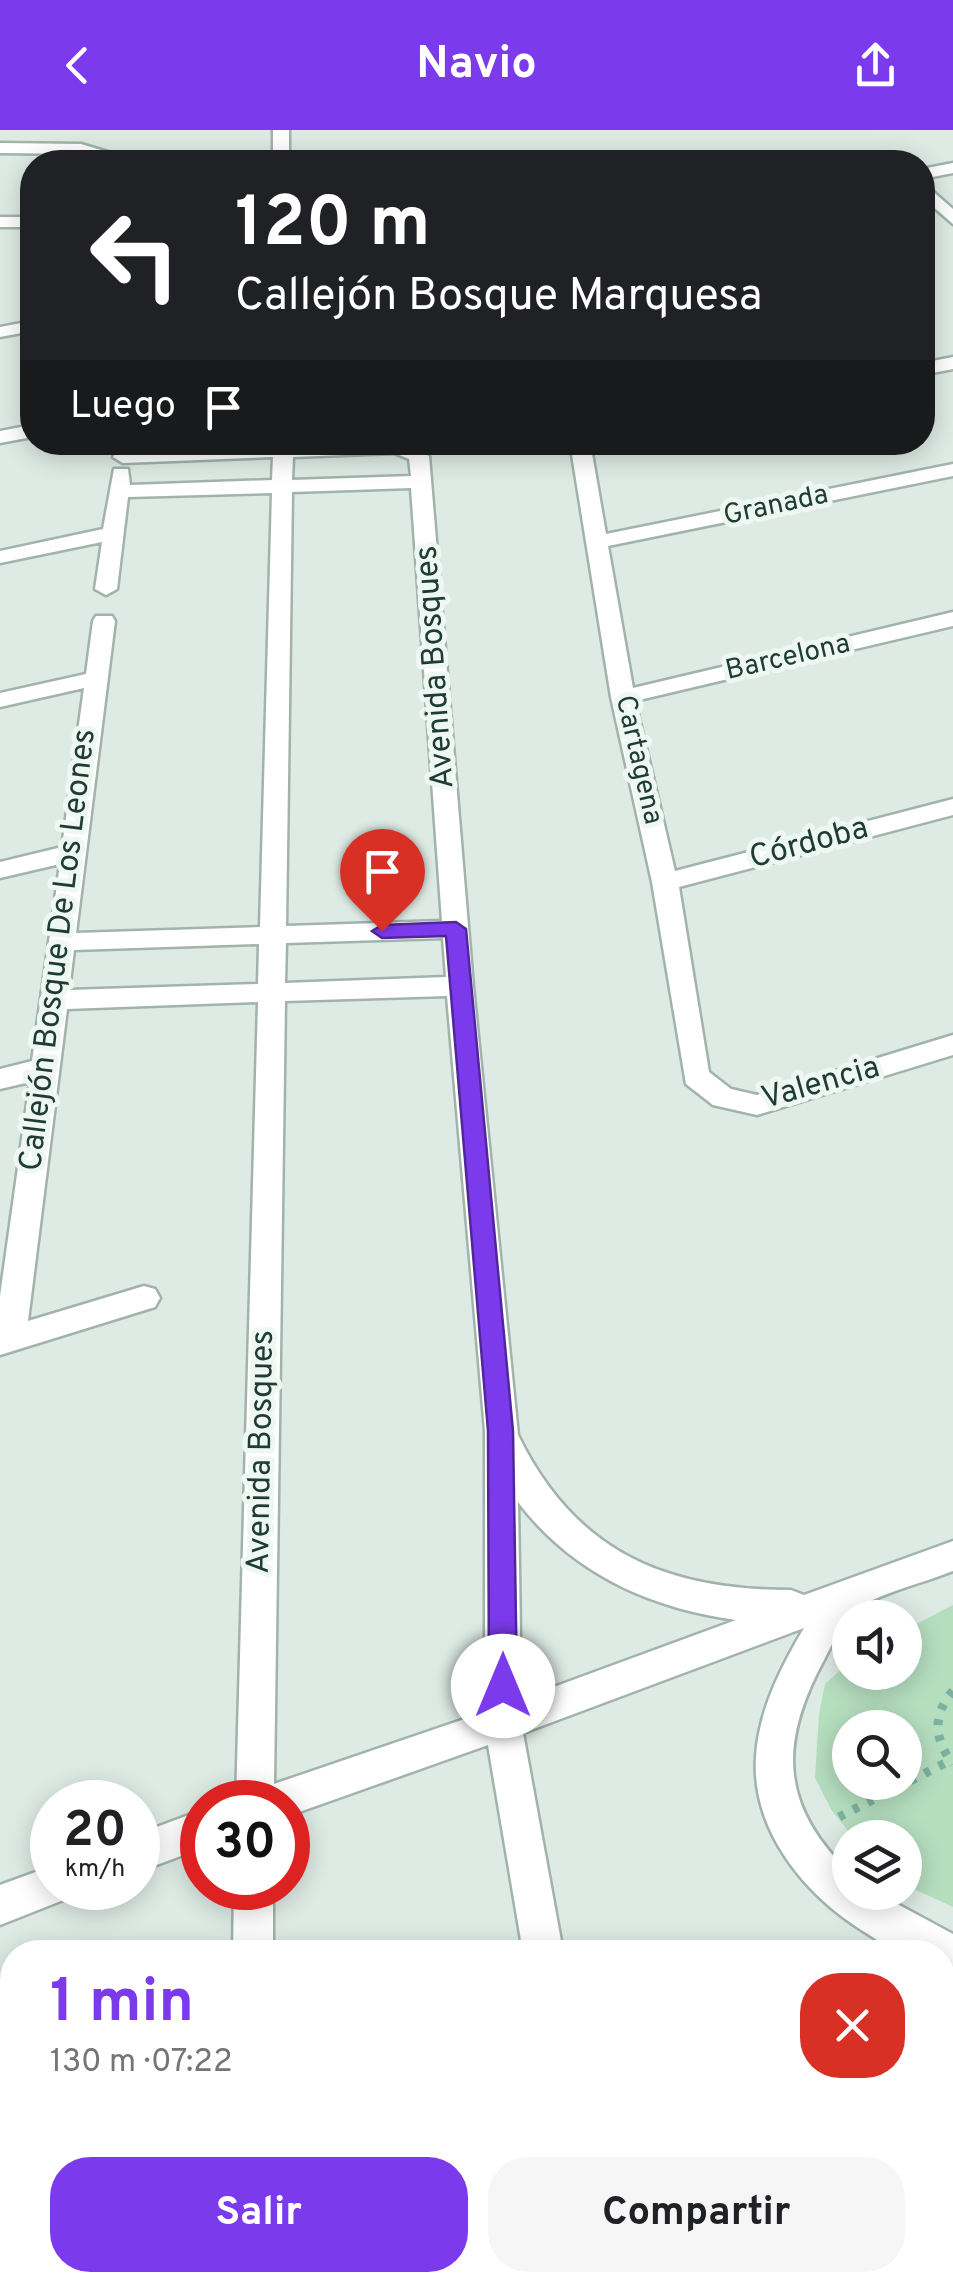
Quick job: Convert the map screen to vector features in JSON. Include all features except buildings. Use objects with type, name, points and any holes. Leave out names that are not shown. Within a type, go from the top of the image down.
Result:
[{"type":"street","points":[[0,148],[85,150]]},
{"type":"street","points":[[935,192],[953,219]]},
{"type":"street","points":[[106,589],[123,455]]},
{"type":"street","name":"Avenida Bosques","points":[[255,1780],[283,455]]},
{"type":"street","points":[[408,455],[421,469]]},
{"type":"street","name":"Cartagena","points":[[582,455],[623,697],[665,882],[696,1077]]},
{"type":"street","points":[[118,491],[282,487],[421,469]]},
{"type":"street","name":"Avenida Bosques","points":[[421,469],[460,986],[501,1431],[503,1723],[541,1940]]},
{"type":"street","name":"Granada","points":[[598,542],[953,470]]},
{"type":"street","points":[[0,556],[113,533]]},
{"type":"street","name":"Barcelona","points":[[623,697],[953,619]]},
{"type":"street","name":"Callejón Bosque De Los Leones","points":[[5,1340],[104,621]]},
{"type":"street","points":[[0,700],[94,679]]},
{"type":"street","name":"Córdoba","points":[[665,882],[953,806]]},
{"type":"street","points":[[0,870],[71,853]]},
{"type":"street","points":[[60,942],[456,929]]},
{"type":"street","points":[[52,1000],[460,986]]},
{"type":"street","name":"Valencia","points":[[696,1077],[722,1098],[757,1105],[953,1045]]},
{"type":"street","points":[[0,1080],[43,1068]]},
{"type":"street","points":[[5,1340],[144,1298]]},
{"type":"street","points":[[501,1431],[513,1464],[532,1497],[558,1526],[625,1575],[667,1592],[726,1605],[802,1605],[843,1596]]},
{"type":"street","points":[[310,1790],[503,1723],[953,1556]]},
{"type":"street","points":[[843,1596],[806,1654],[776,1750],[776,1782],[787,1824],[836,1888],[918,1940]]},
{"type":"street","points":[[0,1905],[30,1893]]},
{"type":"street","points":[[252,1940],[253,1910]]},
{"type":"path","points":[[837,1818],[951,1763],[938,1742],[936,1718],[940,1705],[953,1692]]},
{"type":"green space","points":[[953,1605],[953,1907],[922,1893],[922,1820],[839,1820],[832,1811],[815,1778],[825,1684],[832,1678],[832,1690],[922,1690],[922,1621]]},
{"type":"route","points":[[382,931],[456,929],[501,1431],[503,1686]]}]
